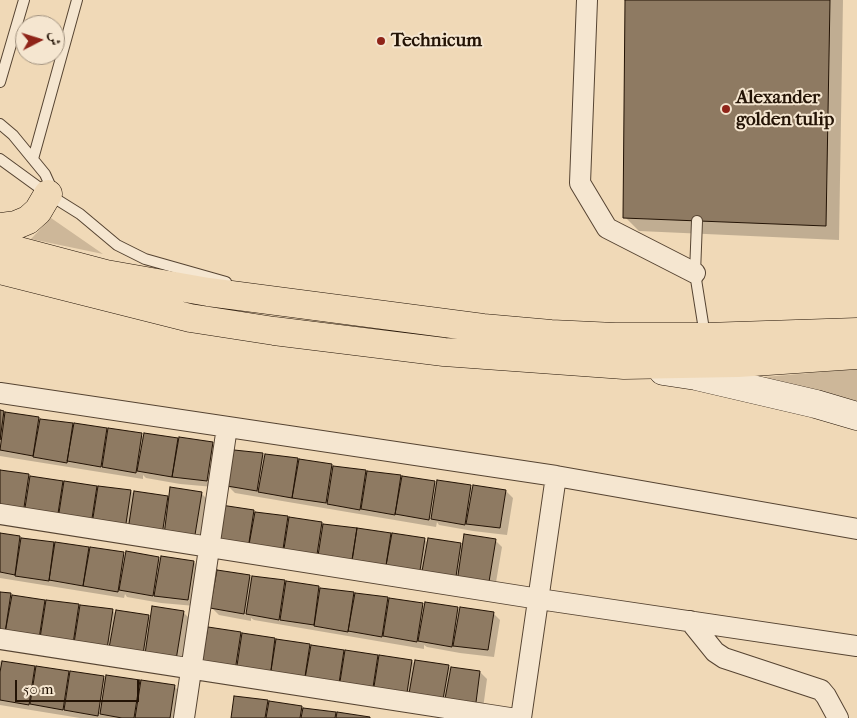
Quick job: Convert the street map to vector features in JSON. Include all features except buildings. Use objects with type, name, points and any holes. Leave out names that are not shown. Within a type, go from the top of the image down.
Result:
[{"type":"highway","points":[[0,227],[16,225],[28,220],[38,211],[48,194]]},
{"type":"highway","points":[[0,246],[106,274],[208,292],[483,328],[615,337],[706,337],[857,332]]},
{"type":"highway","points":[[0,270],[190,318],[274,331],[444,352],[624,365],[738,363],[857,356]]},
{"type":"main road","points":[[624,365],[696,376],[816,404],[857,416]]},
{"type":"street","points":[[587,0],[580,183],[607,228],[695,273]]},
{"type":"street","points":[[0,393],[556,476],[857,528]]},
{"type":"street","points":[[184,718],[227,428]]},
{"type":"street","points":[[521,718],[556,476]]},
{"type":"street","points":[[0,514],[539,599],[857,646]]},
{"type":"street","points":[[690,621],[715,652],[724,658],[821,690],[838,718]]},
{"type":"street","points":[[0,639],[510,718]]},
{"type":"lane","points":[[0,82],[24,0]]},
{"type":"lane","points":[[33,158],[77,0]]},
{"type":"lane","points":[[0,124],[13,135],[45,174],[50,185],[48,194]]},
{"type":"lane","points":[[0,159],[48,194],[80,214],[117,245],[145,259],[178,270],[321,307]]},
{"type":"lane","points":[[697,221],[695,273],[706,337]]},
{"type":"shaded area","points":[[51,218],[103,254],[31,239]]},
{"type":"shaded area","points":[[857,369],[857,408],[753,378]]},
{"type":"place","name":"Technicum","points":[[381,41]]},
{"type":"place","name":"Alexander golden tulip","points":[[726,109]]}]
